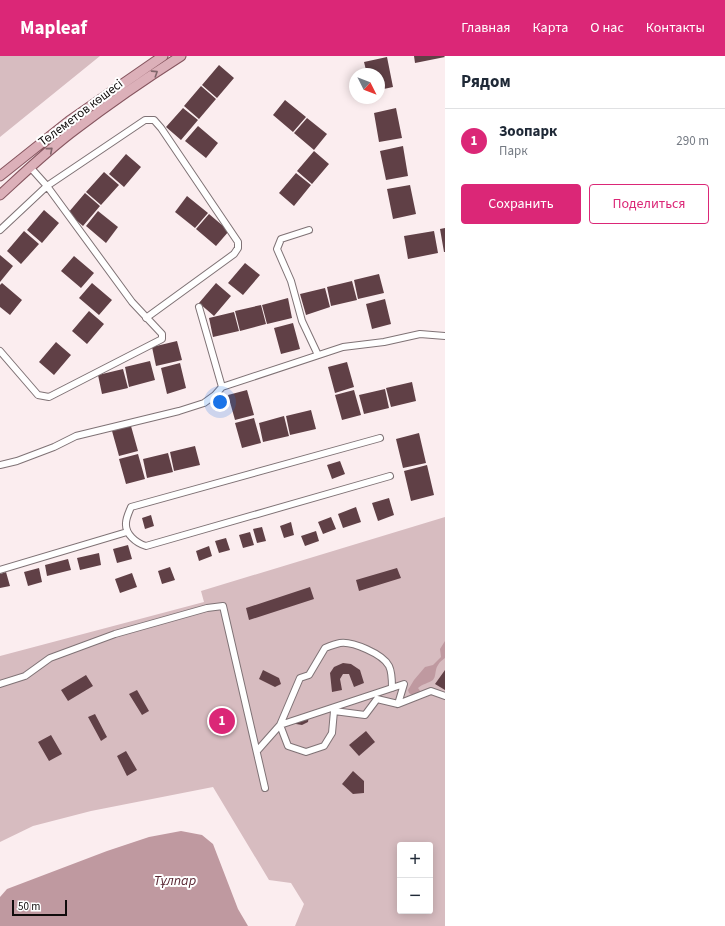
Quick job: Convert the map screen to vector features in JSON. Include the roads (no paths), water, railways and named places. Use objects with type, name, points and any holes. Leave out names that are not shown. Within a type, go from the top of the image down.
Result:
[{"type":"main road","name":"Төлеметов көшесі","points":[[0,176],[69,122],[139,71],[163,56]]},
{"type":"main road","name":"Төлеметов көшесі","points":[[0,195],[30,167],[75,129],[144,80],[181,56]]},
{"type":"street","points":[[0,230],[47,186],[145,120],[154,120],[161,128],[238,242],[238,248],[234,254],[146,318]]},
{"type":"street","points":[[0,351],[38,395],[49,397],[162,339],[162,334],[132,302],[47,186],[30,167]]},
{"type":"street","points":[[309,230],[281,239],[277,249],[291,281],[302,321],[318,355]]},
{"type":"street","points":[[199,307],[222,387]]},
{"type":"street","points":[[0,465],[17,461],[54,447],[76,436],[179,411],[197,405],[215,395],[222,387],[343,347],[384,342],[420,334],[445,336]]},
{"type":"street","points":[[380,438],[131,507],[126,523],[127,532],[138,544],[146,546],[390,476]]},
{"type":"street","points":[[0,570],[127,532]]},
{"type":"street","points":[[0,684],[25,676],[50,658],[115,634],[207,608],[223,606],[265,788]]},
{"type":"street","points":[[257,751],[280,725],[300,678],[309,675],[325,648],[341,643],[360,647],[378,654],[389,666],[392,679],[392,688]]},
{"type":"street","points":[[280,725],[404,684],[398,704]]},
{"type":"street","points":[[280,725],[288,746],[306,752],[324,746],[332,733],[334,711],[365,715],[377,699],[398,704],[431,692],[445,696]]},
{"type":"water","points":[[445,641],[445,658],[438,664],[433,680],[421,685],[418,688],[421,692],[415,697],[409,693],[408,690],[425,667],[433,665],[441,657],[440,649]]},
{"type":"water","name":"Тұлпар","points":[[181,831],[202,835],[213,844],[238,909],[248,926],[0,926],[0,897],[7,889],[107,851],[149,837]]},
{"type":"place","name":"Зоопарк","points":[[222,721]]}]
